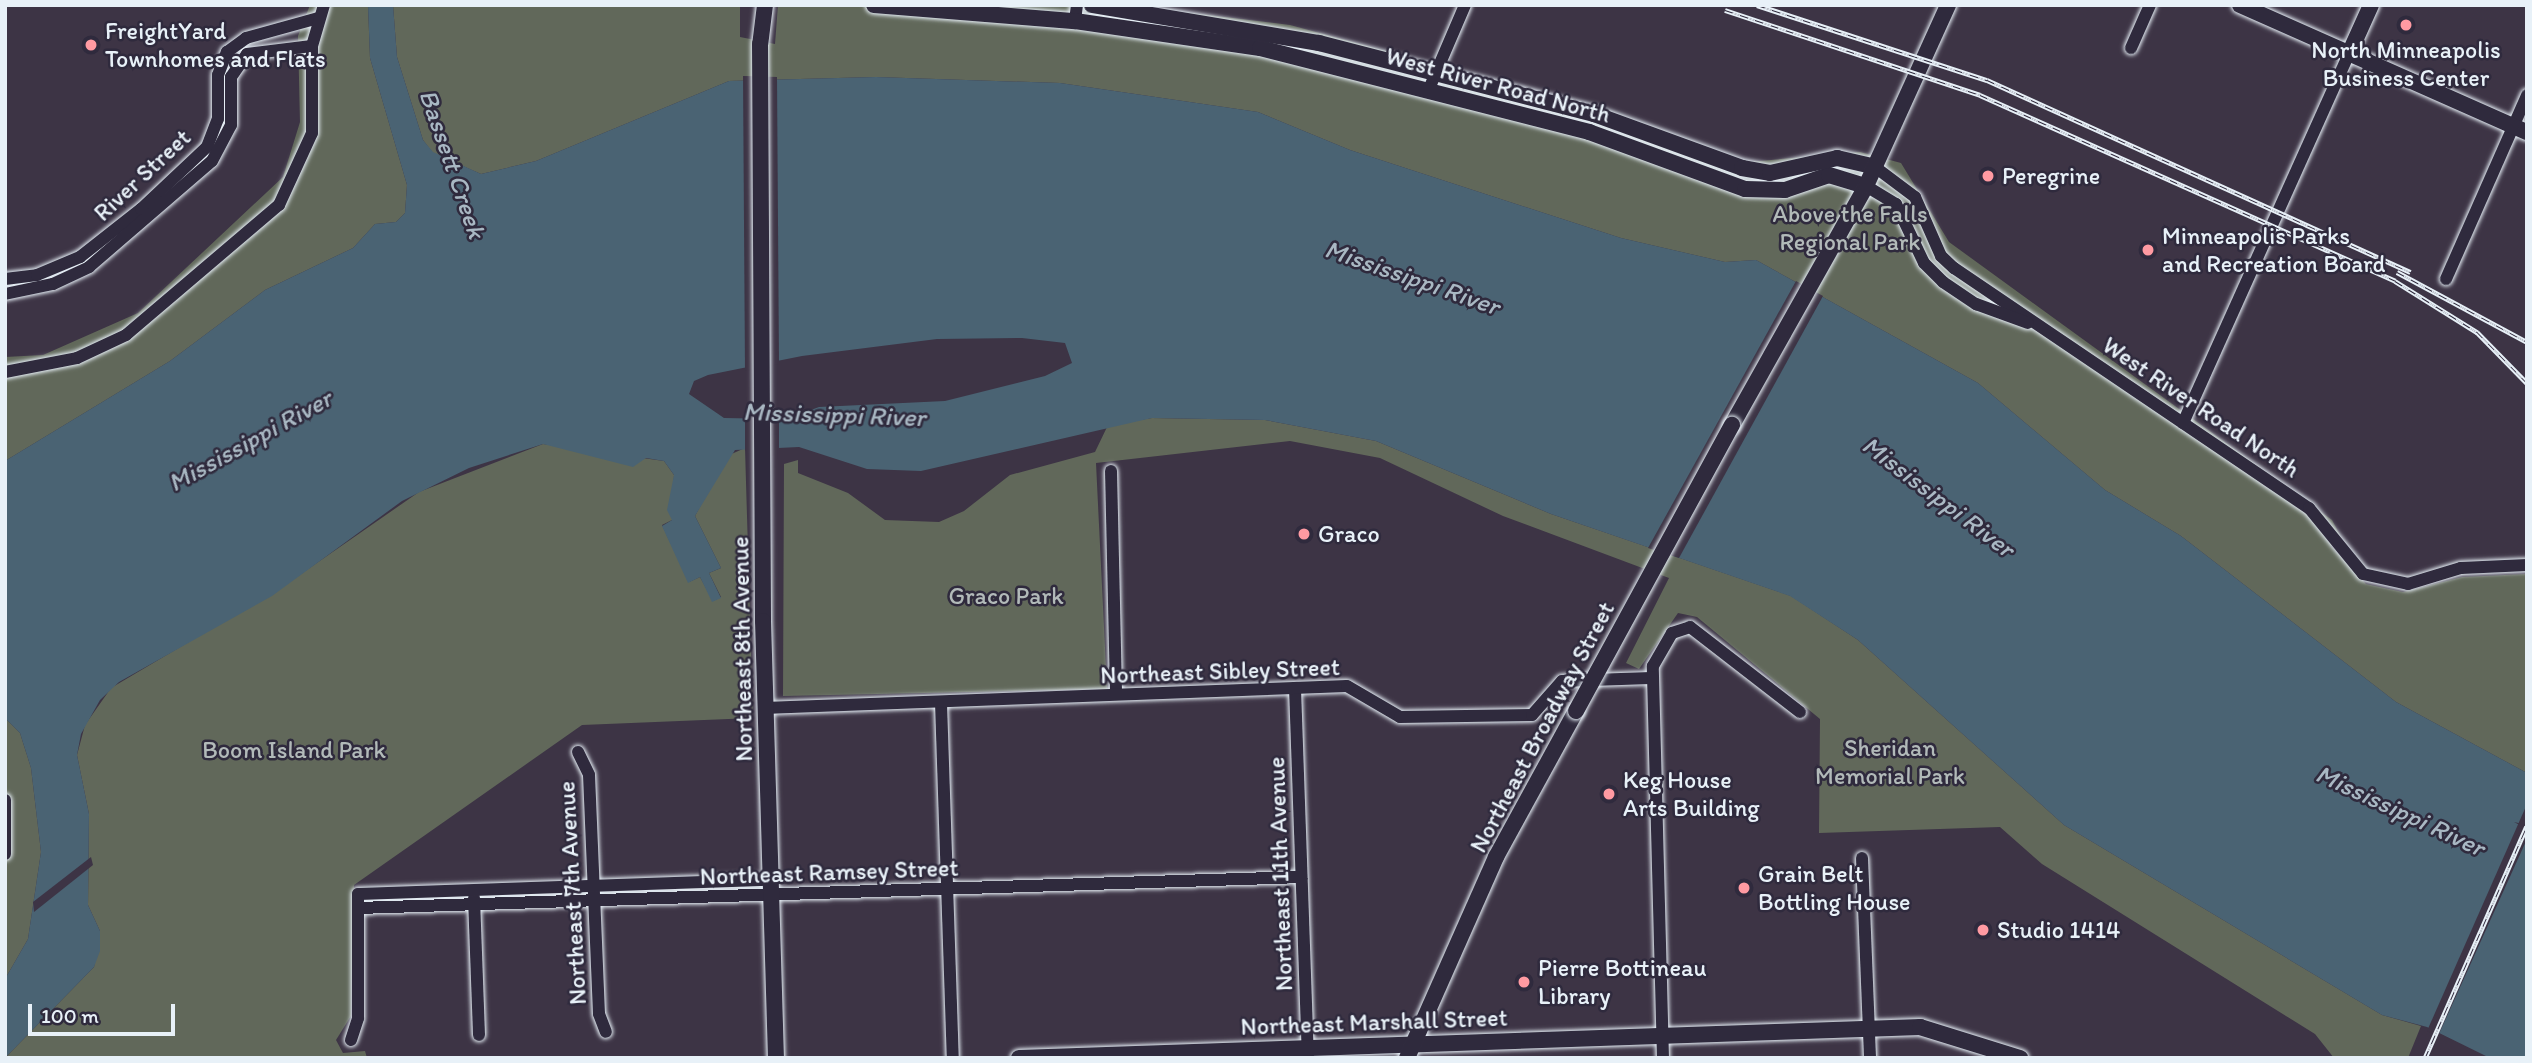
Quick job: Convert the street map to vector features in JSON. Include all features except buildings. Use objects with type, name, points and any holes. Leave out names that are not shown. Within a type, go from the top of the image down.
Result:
[{"type":"street","points":[[5,372],[70,360],[126,335],[271,214],[295,182],[312,133],[312,46],[318,18],[324,5]]},
{"type":"street","points":[[759,5],[761,39]]},
{"type":"street","points":[[761,39],[765,5]]},
{"type":"street","points":[[761,39],[773,5]]},
{"type":"street","name":"West River Road North","points":[[873,5],[1076,13],[1273,51],[1429,89],[1589,132],[1745,189],[1785,190],[1829,176],[1866,186],[1896,204],[1924,263],[1943,282],[1987,309],[2042,327]]},
{"type":"street","name":"West River Road North","points":[[1092,5],[1265,30],[1594,114],[1742,168],[1770,173],[1838,158],[1875,167],[1915,197],[1941,256],[2309,508],[2329,531],[2347,560],[2378,581],[2409,584],[2461,568],[2527,565]]},
{"type":"street","points":[[1429,89],[1465,5]]},
{"type":"street","name":"Northeast Broadway Street","points":[[1410,1050],[1496,858],[1732,425],[1866,186],[1948,5]]},
{"type":"street","points":[[2131,48],[2150,5]]},
{"type":"street","points":[[2240,5],[2520,129]]},
{"type":"street","points":[[2183,423],[2371,5]]},
{"type":"street","name":"River Street","points":[[5,279],[37,275],[80,257],[141,209],[206,147],[218,119],[218,75],[227,52],[246,38],[318,18]]},
{"type":"street","name":"Northeast 8th Avenue","points":[[761,39],[764,708],[776,1058]]},
{"type":"street","name":"River Street","points":[[5,293],[53,284],[95,263],[212,161],[231,125],[231,76],[247,54],[312,46]]},
{"type":"street","points":[[2446,279],[2520,129],[2527,94]]},
{"type":"street","points":[[1111,471],[1116,694]]},
{"type":"street","points":[[1663,1058],[1651,678],[1672,633],[1690,627],[1800,712]]},
{"type":"street","name":"Northeast Sibley Street","points":[[764,708],[1347,687],[1400,717],[1532,715],[1562,681],[1651,678]]},
{"type":"street","name":"Northeast 11th Avenue","points":[[1295,688],[1308,1052]]},
{"type":"street","points":[[941,703],[953,1058]]},
{"type":"street","name":"Northeast 7th Avenue","points":[[578,752],[589,775],[599,1014],[607,1032]]},
{"type":"street","points":[[5,854],[6,804]]},
{"type":"street","points":[[1862,858],[1870,1058]]},
{"type":"street","name":"Northeast Ramsey Street","points":[[769,887],[594,901],[358,908],[358,894],[593,887],[769,887],[946,889],[1301,877]]},
{"type":"street","points":[[473,891],[479,1035]]},
{"type":"street","points":[[351,1040],[358,1018],[358,908]]},
{"type":"street","name":"Northeast Marshall Street","points":[[1019,1058],[1410,1050],[1662,1035],[1868,1028],[1934,1029],[2020,1058]]},
{"type":"green space","points":[[310,5],[368,5],[370,58],[407,185],[405,213],[396,222],[375,224],[353,248],[265,290],[170,361],[5,461],[5,357],[43,355],[138,313],[283,177],[300,122],[298,36]]},
{"type":"green space","name":"Above the Falls Regional Park","points":[[393,5],[740,5],[740,37],[775,44],[778,5],[1124,5],[1290,25],[1596,108],[1748,162],[1860,152],[1901,163],[1949,242],[2332,520],[2342,539],[2331,546],[2366,584],[2403,592],[2462,577],[2526,574],[2527,773],[2396,702],[2181,536],[2105,490],[1978,383],[1756,260],[1725,262],[1621,238],[1350,150],[1258,112],[1060,83],[876,77],[729,81],[536,161],[481,174],[433,153],[423,140],[397,57]]},
{"type":"green space","points":[[1152,418],[1265,420],[1376,441],[1551,514],[1791,596],[1858,640],[2064,825],[2382,1015],[2421,1026],[2408,1058],[2334,1058],[2315,1034],[2042,864],[2000,827],[1819,833],[1820,719],[1697,617],[1678,613],[1639,669],[1626,663],[1669,578],[1503,516],[1380,458],[1290,441],[1096,463],[1107,689],[783,696],[784,464],[798,460],[798,473],[848,493],[885,520],[939,522],[964,511],[1010,475],[1095,452],[1108,425]]},
{"type":"green space","name":"Boom Island Park","points":[[543,444],[664,461],[674,475],[672,520],[662,525],[689,582],[700,577],[713,601],[721,597],[709,573],[721,568],[695,516],[727,456],[745,448],[753,718],[582,725],[354,885],[351,1016],[336,1040],[343,1053],[365,1051],[367,1058],[5,1058],[94,967],[100,931],[88,905],[89,814],[77,755],[85,725],[111,688],[288,583],[419,492]]},
{"type":"green space","points":[[5,718],[20,733],[31,768],[41,852],[28,939],[5,979]]},
{"type":"water","points":[[368,5],[393,5],[397,57],[423,140],[433,152],[481,174],[536,161],[729,81],[876,77],[1060,83],[1258,112],[1350,150],[1621,238],[1725,262],[1756,260],[1978,383],[2105,490],[2181,536],[2396,702],[2527,773],[2527,825],[2514,822],[2527,829],[2527,1058],[2490,1058],[2427,1027],[2382,1015],[2064,825],[1858,640],[1790,596],[1551,514],[1376,441],[1265,420],[1152,418],[921,471],[867,469],[799,447],[735,450],[695,516],[721,568],[709,573],[721,598],[712,602],[700,577],[688,583],[662,526],[672,520],[667,510],[674,475],[664,461],[646,458],[633,467],[543,444],[469,468],[402,501],[272,596],[119,682],[100,700],[81,734],[77,755],[89,814],[88,905],[100,931],[100,951],[94,967],[5,1058],[5,979],[28,939],[41,852],[31,768],[20,733],[5,718],[5,461],[170,361],[265,290],[353,248],[375,224],[396,222],[405,213],[407,185],[370,58]],"holes":[[[1022,338],[1065,343],[1072,363],[1045,376],[945,401],[819,407],[787,419],[724,418],[689,394],[694,381],[708,375],[802,356],[937,339]]]},
{"type":"pier","points":[[743,76],[777,77],[779,364],[745,371]]},
{"type":"pier","points":[[1796,281],[1823,296],[1679,558],[1648,548]]},
{"type":"pier","points":[[779,416],[779,451],[745,451],[745,417]]},
{"type":"pier","points":[[2527,804],[2527,839],[2438,1036],[2427,1031]]},
{"type":"pier","points":[[91,857],[93,865],[34,912],[33,902]]},
{"type":"railway","points":[[1757,5],[1987,80],[2410,272]]},
{"type":"railway","points":[[1725,10],[1980,95],[2395,281],[2477,332],[2527,383]]},
{"type":"railway","points":[[2397,272],[2527,342]]},
{"type":"railway","points":[[2425,1058],[2527,826]]},
{"type":"place","name":"North Minneapolis Business Center","points":[[2406,25]]},
{"type":"place","name":"FreightYard Townhomes and Flats","points":[[91,45]]},
{"type":"place","name":"Peregrine","points":[[1988,176]]},
{"type":"place","name":"Minneapolis Parks and Recreation Board","points":[[2148,250]]},
{"type":"place","name":"Graco","points":[[1304,534]]},
{"type":"place","name":"Keg House Arts Building","points":[[1609,794]]},
{"type":"place","name":"Grain Belt Bottling House","points":[[1744,888]]},
{"type":"place","name":"Studio 1414","points":[[1983,930]]},
{"type":"place","name":"Pierre Bottineau Library","points":[[1524,982]]},
{"type":"water label","name":"Bassett Creek","points":[[452,164]]},
{"type":"water label","name":"Mississippi River","points":[[1412,278]]},
{"type":"water label","name":"Mississippi River","points":[[834,415]]},
{"type":"water label","name":"Mississippi River","points":[[250,441]]},
{"type":"water label","name":"Mississippi River","points":[[1938,497]]},
{"type":"water label","name":"Mississippi River","points":[[2400,811]]},
{"type":"park label","name":"Graco Park","points":[[1006,596]]},
{"type":"park label","name":"Sheridan Memorial Park","points":[[1890,762]]}]
